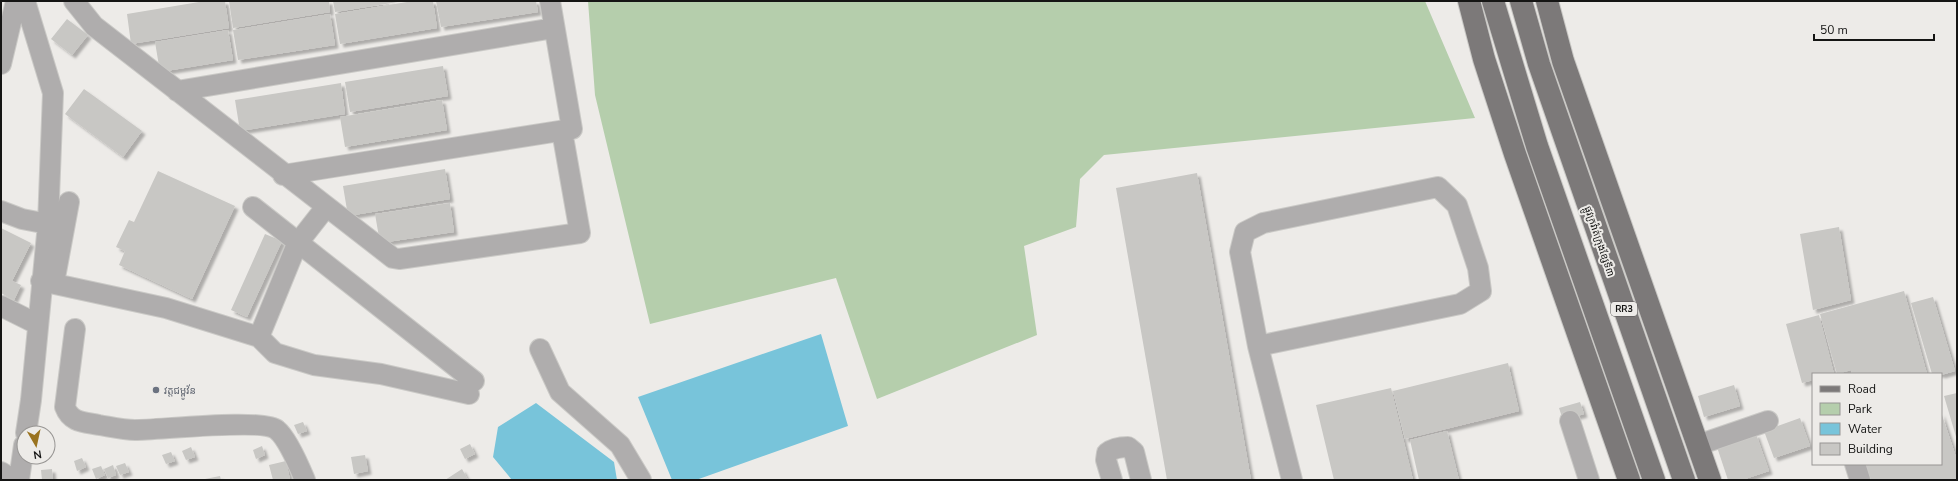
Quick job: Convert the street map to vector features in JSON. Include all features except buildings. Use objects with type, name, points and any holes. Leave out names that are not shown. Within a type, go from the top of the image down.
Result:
[{"type":"main road","points":[[1469,1],[1484,59],[1515,154],[1627,480]]},
{"type":"main road","name":"RR3","points":[[1493,1],[1537,146],[1654,480]]},
{"type":"main road","name":"ផ្លូវក្រវ៉ាត់ក្រុងខ្សែទី៣","points":[[1521,1],[1539,64],[1684,480]]},
{"type":"main road","points":[[1547,1],[1563,61],[1710,480]]},
{"type":"street","points":[[1,64],[16,1]]},
{"type":"street","points":[[25,1],[53,93],[48,224],[48,282]]},
{"type":"street","points":[[74,1],[94,26],[283,175],[390,256],[399,259],[580,233],[562,131]]},
{"type":"street","points":[[283,175],[572,129],[550,1]]},
{"type":"street","points":[[177,91],[554,28]]},
{"type":"street","points":[[1258,346],[1460,304],[1481,291],[1478,268],[1457,205],[1438,187],[1263,224],[1245,232],[1240,252],[1258,346],[1292,480]]},
{"type":"street","points":[[27,425],[31,400],[37,324],[69,202]]},
{"type":"street","points":[[48,282],[166,308],[259,338],[275,353],[314,365],[472,387],[252,207]]},
{"type":"street","points":[[259,338],[298,244],[326,207]]},
{"type":"street","points":[[1,211],[22,219],[48,224]]},
{"type":"street","points":[[1,306],[37,324]]},
{"type":"street","points":[[75,329],[65,407],[68,415],[77,422],[133,430],[234,424],[268,426],[278,430],[297,459],[305,480]]},
{"type":"street","points":[[540,348],[560,392],[620,445],[641,480]]},
{"type":"street","points":[[1570,421],[1589,480]]},
{"type":"street","points":[[1698,445],[1768,421]]},
{"type":"street","points":[[1112,480],[1106,460],[1107,453],[1111,449],[1128,447],[1134,452],[1141,480]]},
{"type":"street","points":[[19,480],[21,465]]},
{"type":"street","points":[[1855,465],[1860,480]]},
{"type":"street","points":[[1,472],[14,480]]},
{"type":"green space","points":[[588,1],[1425,1],[1475,118],[1104,155],[1080,179],[1076,227],[1024,246],[1037,335],[877,399],[836,278],[650,324],[595,95]]},
{"type":"water","points":[[821,334],[848,426],[696,480],[672,480],[638,397]]},
{"type":"water","points":[[536,403],[614,462],[617,480],[512,480],[493,457],[498,427]]},
{"type":"place","name":"វត្តជម្ពូវ័ន","points":[[156,390]]}]
